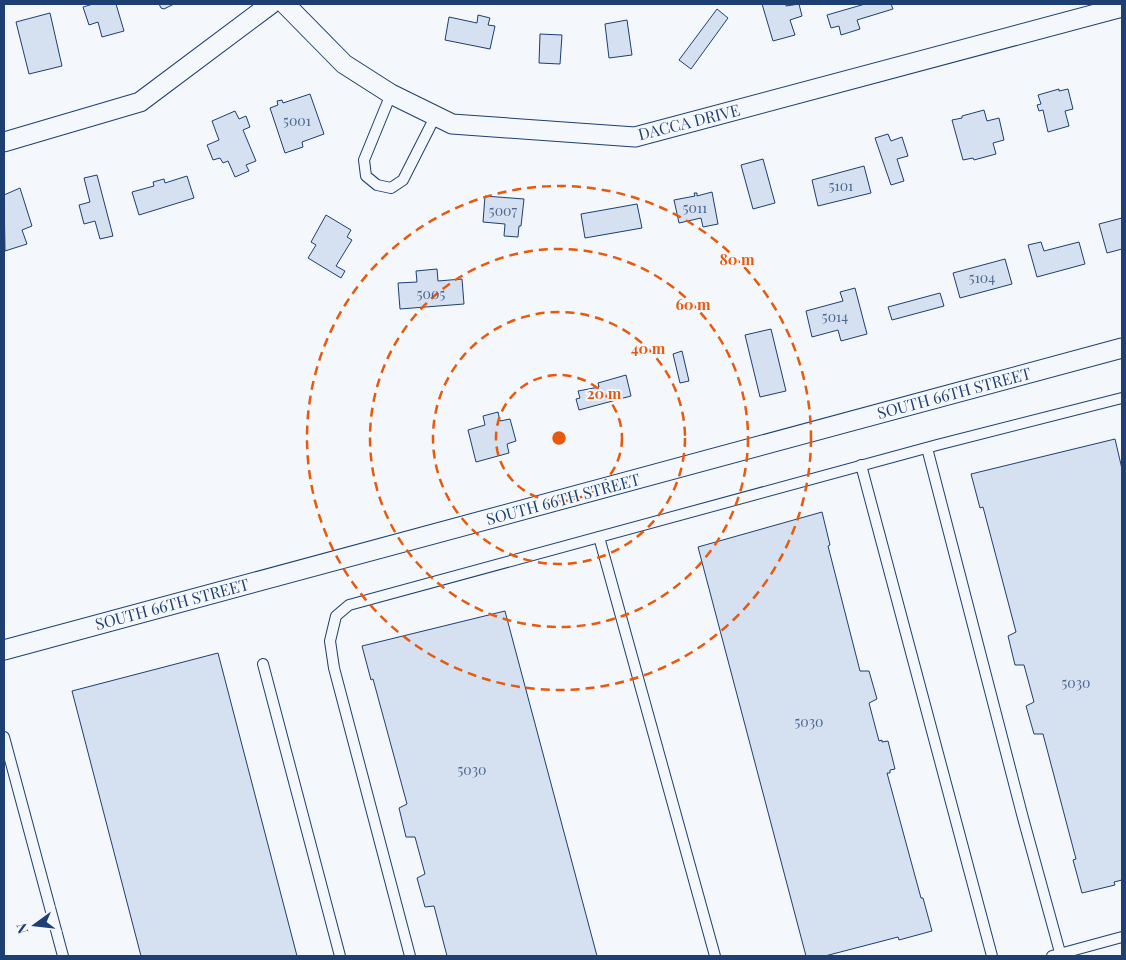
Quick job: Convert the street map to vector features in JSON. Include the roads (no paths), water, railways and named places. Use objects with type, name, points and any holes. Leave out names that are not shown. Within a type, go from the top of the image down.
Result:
[{"type":"street","points":[[4,142],[140,102],[271,4]]},
{"type":"street","name":"DACCA DRIVE","points":[[285,4],[344,64],[392,94],[452,124],[635,137],[1122,7]]},
{"type":"street","name":"SOUTH 66TH STREET","points":[[4,650],[1122,348]]},
{"type":"lane","points":[[392,94],[364,160],[366,176],[377,185],[391,188],[403,180],[436,116]]},
{"type":"lane","points":[[410,956],[334,668],[330,642],[336,616],[349,604],[927,448],[1122,398]]},
{"type":"lane","points":[[927,448],[1058,955],[1122,937]]},
{"type":"lane","points":[[861,466],[992,956]]},
{"type":"lane","points":[[599,536],[715,956]]},
{"type":"lane","points":[[263,664],[340,956]]},
{"type":"lane","points":[[4,737],[63,956]]}]
